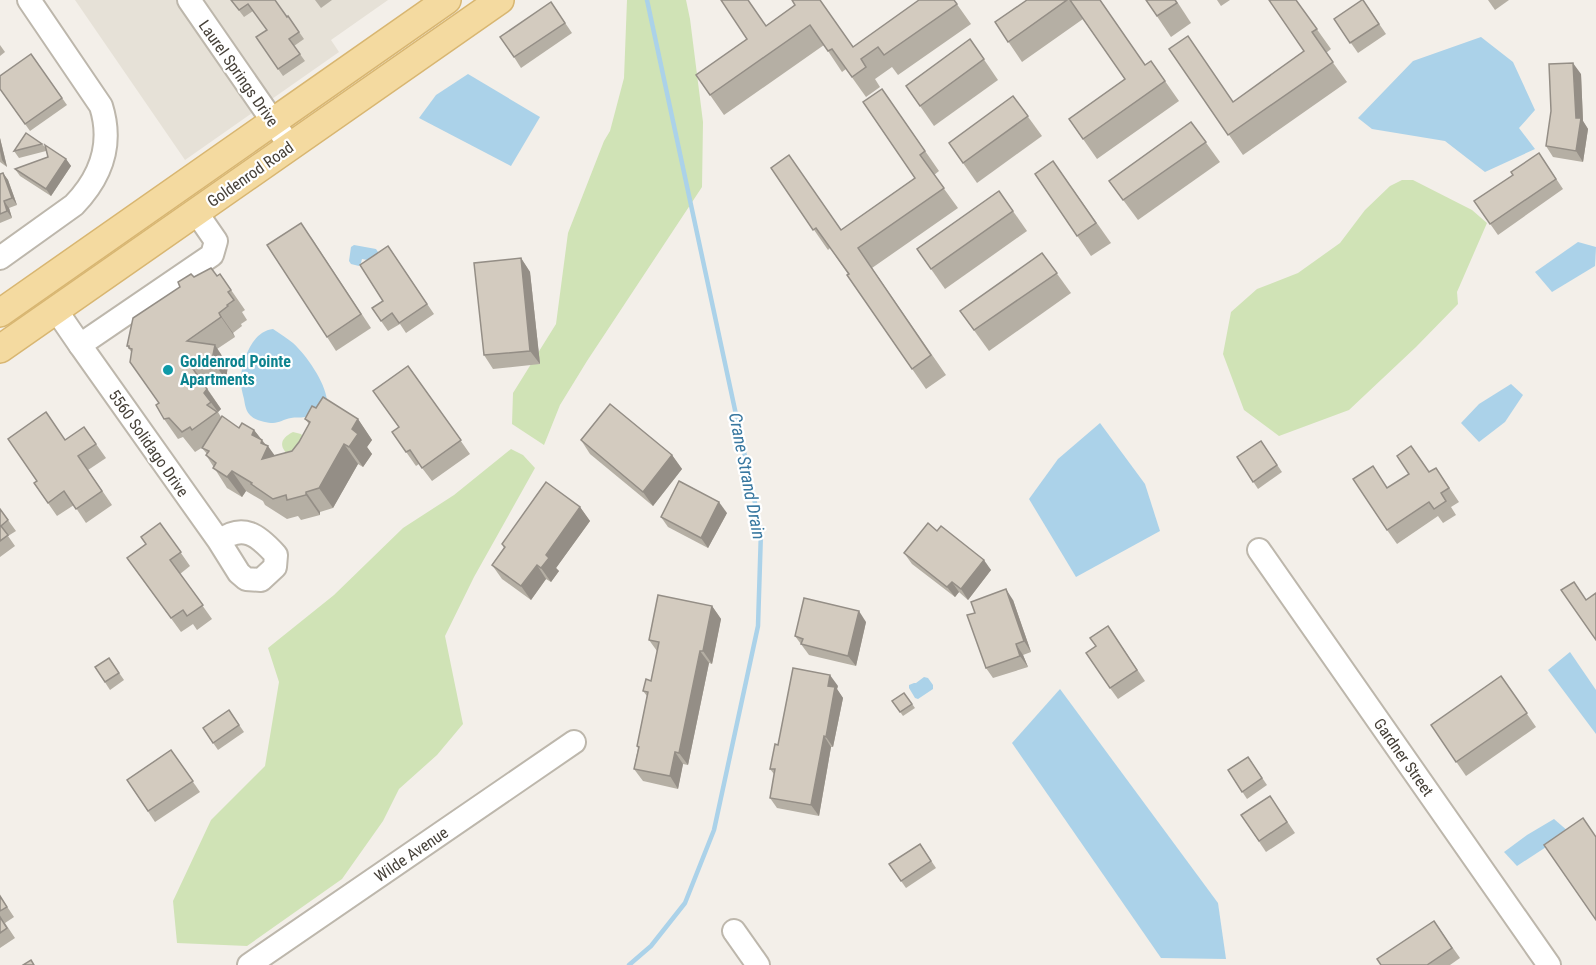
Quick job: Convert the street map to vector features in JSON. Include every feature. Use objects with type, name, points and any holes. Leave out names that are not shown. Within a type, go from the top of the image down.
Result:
[{"type":"main road","name":"Goldenrod Road","points":[[0,313],[447,0]]},
{"type":"main road","name":"Goldenrod Road","points":[[0,349],[332,117],[489,1]]},
{"type":"street","points":[[0,258],[74,205],[83,196],[100,168],[106,138],[101,106],[29,0]]},
{"type":"street","name":"Laurel Springs Drive","points":[[189,0],[290,146]]},
{"type":"street","points":[[80,345],[212,255],[216,241],[196,212]]},
{"type":"street","name":"5560 Solidago Drive","points":[[56,310],[219,541]]},
{"type":"street","name":"Gardner Street","points":[[1259,550],[1549,965]]},
{"type":"street","name":"Wilde Avenue","points":[[249,965],[574,742]]},
{"type":"street","points":[[734,931],[758,965]]},
{"type":"shaded area","points":[[75,0],[388,0],[331,40],[339,52],[185,160]]},
{"type":"green space","points":[[627,0],[686,0],[703,122],[702,187],[560,405],[544,445],[512,424],[513,393],[556,324],[568,233],[610,131],[624,78]]},
{"type":"green space","points":[[1402,180],[1413,180],[1472,210],[1487,223],[1457,292],[1458,304],[1349,410],[1279,436],[1244,410],[1223,354],[1231,312],[1257,289],[1298,273],[1340,243],[1365,210],[1390,186]]},
{"type":"green space","points":[[293,432],[301,434],[306,440],[290,457],[282,447],[282,443],[285,437]]},
{"type":"green space","points":[[511,449],[523,455],[535,468],[474,577],[445,636],[463,724],[437,755],[399,789],[383,821],[342,879],[247,946],[177,943],[173,901],[211,820],[265,766],[279,682],[268,648],[334,595],[403,528],[454,495]]},
{"type":"water","points":[[1481,37],[1513,62],[1535,110],[1519,128],[1535,149],[1485,172],[1445,141],[1372,129],[1358,118],[1413,61]]},
{"type":"water","points":[[468,74],[540,117],[511,166],[419,118],[436,95]]},
{"type":"water","points":[[1578,242],[1596,247],[1595,266],[1552,292],[1535,272]]},
{"type":"water","points":[[354,245],[376,249],[377,259],[373,261],[362,259],[359,266],[351,264],[349,261],[351,247]]},
{"type":"water","points":[[273,329],[293,343],[304,355],[319,377],[327,400],[305,417],[273,423],[255,419],[248,412],[241,379],[244,361],[250,346],[260,335]]},
{"type":"water","points":[[1511,384],[1523,395],[1505,422],[1479,442],[1461,423],[1479,404]]},
{"type":"water","points":[[1100,423],[1145,484],[1160,531],[1076,577],[1029,499],[1058,459]]},
{"type":"water","points":[[1570,652],[1596,690],[1596,734],[1548,670]]},
{"type":"water","points":[[924,677],[928,678],[933,689],[918,699],[915,698],[909,685]]},
{"type":"water","points":[[1060,689],[1218,903],[1226,959],[1161,958],[1012,743]]},
{"type":"water","points":[[1554,819],[1569,832],[1517,866],[1504,852],[1527,835]]},
{"type":"building","points":[[231,0],[275,0],[299,32],[289,39],[300,54],[278,69],[256,37],[267,30],[248,4],[239,10]]},
{"type":"building","points":[[721,0],[748,0],[766,26],[795,5],[792,0],[820,0],[853,47],[919,0],[954,0],[957,4],[884,55],[878,47],[861,59],[866,67],[852,77],[832,49],[828,51],[810,25],[710,95],[696,75],[747,39]]},
{"type":"building","points":[[1027,0],[1067,0],[1008,42],[995,22]]},
{"type":"building","points":[[1070,0],[1100,0],[1145,65],[1151,61],[1165,81],[1083,139],[1069,119],[1125,79]]},
{"type":"building","points":[[1146,0],[1175,0],[1177,3],[1157,16]]},
{"type":"building","points":[[1269,0],[1296,0],[1317,29],[1312,32],[1333,62],[1228,135],[1169,49],[1188,36],[1233,102],[1304,51]]},
{"type":"building","points":[[1362,0],[1379,24],[1350,43],[1334,19]]},
{"type":"building","points":[[551,2],[565,23],[514,57],[500,37]]},
{"type":"building","points":[[970,39],[984,59],[920,106],[906,86]]},
{"type":"building","points":[[31,54],[62,98],[25,124],[0,89],[0,76]]},
{"type":"building","points":[[1573,63],[1576,118],[1581,118],[1576,151],[1546,146],[1551,111],[1549,64]]},
{"type":"building","points":[[882,89],[925,151],[920,155],[944,188],[858,248],[931,355],[912,369],[847,275],[849,274],[816,228],[813,230],[771,168],[789,155],[841,230],[915,178],[863,102]]},
{"type":"building","points":[[1013,96],[1028,116],[963,163],[949,143]]},
{"type":"building","points":[[1191,122],[1206,142],[1123,200],[1109,181]]},
{"type":"building","points":[[26,133],[42,144],[14,151]]},
{"type":"building","points":[[45,145],[66,159],[46,189],[15,169],[48,157]]},
{"type":"building","points":[[1539,153],[1556,179],[1490,224],[1474,201],[1513,175],[1511,172]]},
{"type":"building","points":[[1053,161],[1096,223],[1077,236],[1035,174]]},
{"type":"building","points":[[3,173],[12,198],[4,201],[7,211],[0,214],[0,174]]},
{"type":"building","points":[[999,191],[1013,211],[931,269],[917,249]]},
{"type":"building","points":[[301,223],[361,314],[327,337],[267,245]]},
{"type":"building","points":[[388,246],[427,304],[399,323],[392,313],[381,321],[372,308],[383,301],[360,265]]},
{"type":"building","points":[[1042,253],[1057,273],[974,330],[960,311]]},
{"type":"building","points":[[521,258],[530,351],[484,355],[474,263]]},
{"type":"building","name":"Goldenrod Pointe Apartments","points":[[211,268],[217,276],[220,274],[231,290],[228,292],[234,300],[219,313],[221,317],[187,341],[215,345],[212,360],[184,356],[207,389],[204,393],[211,402],[207,405],[217,412],[192,430],[190,427],[182,432],[169,418],[164,419],[156,405],[159,403],[130,362],[132,349],[127,346],[133,318],[180,287],[178,282],[191,274],[194,277]]},
{"type":"building","points":[[408,366],[461,440],[422,468],[410,450],[406,452],[392,432],[399,427],[373,391]]},
{"type":"building","points":[[323,397],[358,419],[352,429],[358,434],[349,447],[344,444],[319,488],[306,492],[306,495],[287,500],[286,495],[273,499],[232,471],[227,477],[213,468],[216,463],[206,455],[209,451],[202,448],[222,416],[239,428],[242,423],[254,430],[252,435],[268,446],[262,459],[292,451],[310,422],[305,419],[312,406],[316,408]]},
{"type":"building","points":[[610,404],[672,455],[643,492],[581,440]]},
{"type":"building","points":[[46,412],[65,440],[84,427],[96,444],[78,456],[102,491],[76,509],[64,491],[48,503],[34,483],[37,481],[8,439]]},
{"type":"building","points":[[1261,441],[1277,465],[1253,482],[1237,457]]},
{"type":"building","points":[[1411,446],[1429,472],[1436,468],[1449,488],[1441,493],[1446,501],[1434,509],[1429,502],[1387,530],[1353,479],[1373,466],[1387,488],[1409,474],[1397,456]]},
{"type":"building","points":[[679,481],[719,502],[701,538],[661,517]]},
{"type":"building","points":[[546,482],[580,507],[546,555],[549,558],[541,568],[537,565],[521,586],[492,565],[505,547],[502,544]]},
{"type":"building","points":[[0,509],[8,520],[1,526],[8,535],[0,541]]},
{"type":"building","points":[[160,523],[181,552],[170,560],[203,605],[187,616],[183,610],[171,618],[127,558],[146,544],[141,537]]},
{"type":"building","points":[[928,523],[937,531],[941,526],[984,560],[961,589],[952,582],[947,587],[904,553]]},
{"type":"building","points":[[1574,582],[1586,600],[1596,593],[1596,640],[1561,590]]},
{"type":"building","points":[[1006,589],[1024,641],[1016,644],[1020,656],[986,668],[967,615],[975,613],[971,602]]},
{"type":"building","points":[[658,595],[712,606],[703,651],[700,651],[679,753],[675,752],[670,776],[634,769],[648,692],[643,691],[646,679],[651,681],[659,642],[649,640]]},
{"type":"building","points":[[804,598],[859,611],[848,656],[801,644],[803,639],[795,636]]},
{"type":"building","points":[[1108,626],[1137,670],[1110,688],[1086,653],[1096,646],[1090,638]]},
{"type":"building","points":[[109,658],[119,673],[105,682],[95,667]]},
{"type":"building","points":[[793,668],[830,675],[828,686],[835,687],[811,805],[770,798],[775,769],[770,769],[775,744],[778,745]]},
{"type":"building","points":[[1501,676],[1527,713],[1456,762],[1431,725]]},
{"type":"building","points":[[904,693],[912,704],[900,712],[892,701]]},
{"type":"building","points":[[229,710],[239,725],[213,743],[203,728]]},
{"type":"building","points":[[171,750],[193,781],[148,811],[127,780]]},
{"type":"building","points":[[1248,757],[1262,778],[1242,792],[1228,770]]},
{"type":"building","points":[[1270,796],[1287,822],[1259,841],[1241,815]]},
{"type":"building","points":[[1583,818],[1596,837],[1596,920],[1544,845]]},
{"type":"building","points":[[920,844],[931,861],[901,881],[889,864]]},
{"type":"building","points":[[0,896],[7,907],[0,911]]},
{"type":"building","points":[[0,917],[7,928],[0,933]]},
{"type":"building","points":[[1434,921],[1452,948],[1427,965],[1381,965],[1377,959]]},
{"type":"building","points":[[31,960],[34,965],[23,965]]},
{"type":"waterway","name":"Crane Strand Drain","points":[[629,965],[651,946],[685,903],[714,830],[758,626],[761,531],[647,0]]},
{"type":"place","name":"Goldenrod Pointe Apartments","points":[[168,370]]}]
